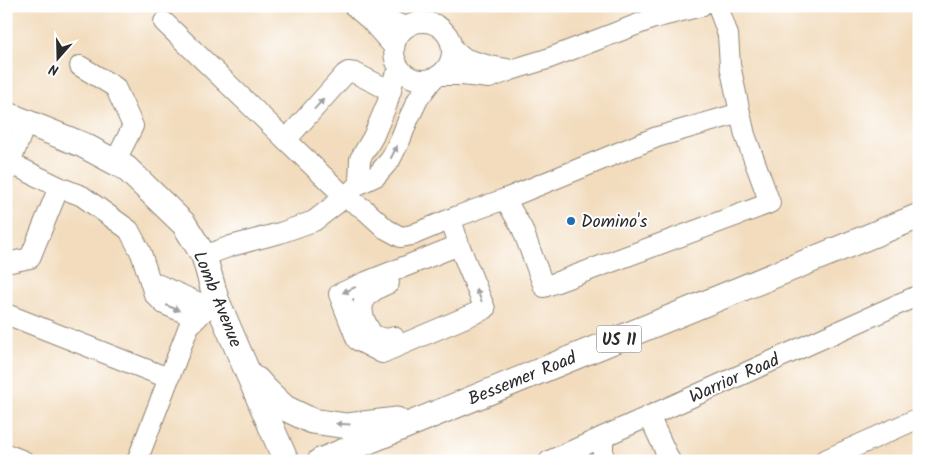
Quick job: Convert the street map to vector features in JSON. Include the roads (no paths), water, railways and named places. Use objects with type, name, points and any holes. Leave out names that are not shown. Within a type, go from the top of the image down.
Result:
[{"type":"main road","name":"Lomb Avenue","points":[[16,118],[83,145],[126,168],[184,224],[204,256],[207,308],[246,367],[286,461]]},
{"type":"main road","name":"Bessemer Road","points":[[320,461],[919,216]]},
{"type":"main road","points":[[246,367],[266,390],[286,408],[312,421],[347,426],[426,417]]},
{"type":"street","points":[[354,6],[371,21],[396,56],[404,73],[412,78],[422,80],[462,75],[489,78],[547,59],[654,18],[701,6]]},
{"type":"street","points":[[361,6],[376,15],[406,27]]},
{"type":"street","points":[[505,199],[522,228],[544,287],[770,203],[745,135],[730,65],[728,35],[718,6]]},
{"type":"street","points":[[164,22],[286,140],[352,191],[364,209],[386,229],[401,237],[412,235],[505,199],[657,137],[740,113]]},
{"type":"street","points":[[204,256],[314,221],[352,191],[376,176],[390,160],[418,99],[436,77],[447,68],[451,59],[452,49],[447,34],[438,26],[416,22],[406,27],[396,40],[396,56],[391,91],[373,137],[360,159],[352,191]]},
{"type":"street","points":[[452,49],[466,59],[511,70]]},
{"type":"street","points":[[80,66],[115,87],[133,126],[115,162]]},
{"type":"street","points":[[286,140],[348,72],[355,73],[391,91]]},
{"type":"street","points":[[16,118],[8,168],[82,196],[129,230],[141,253],[154,294],[164,304],[207,308]]},
{"type":"street","points":[[6,260],[11,262],[30,258],[59,187]]},
{"type":"street","points":[[451,219],[459,245],[485,309],[382,354],[357,340],[339,294],[459,245]]},
{"type":"street","name":"Warrior Road","points":[[549,461],[919,294]]},
{"type":"street","points":[[137,461],[189,326],[207,308]]},
{"type":"street","points":[[6,314],[168,378]]},
{"type":"street","points":[[649,416],[670,461]]},
{"type":"street","points":[[823,461],[919,418]]},
{"type":"street","points":[[603,437],[603,461]]},
{"type":"street","points":[[6,454],[24,461]]},
{"type":"place","name":"Domino's","points":[[571,221]]}]
